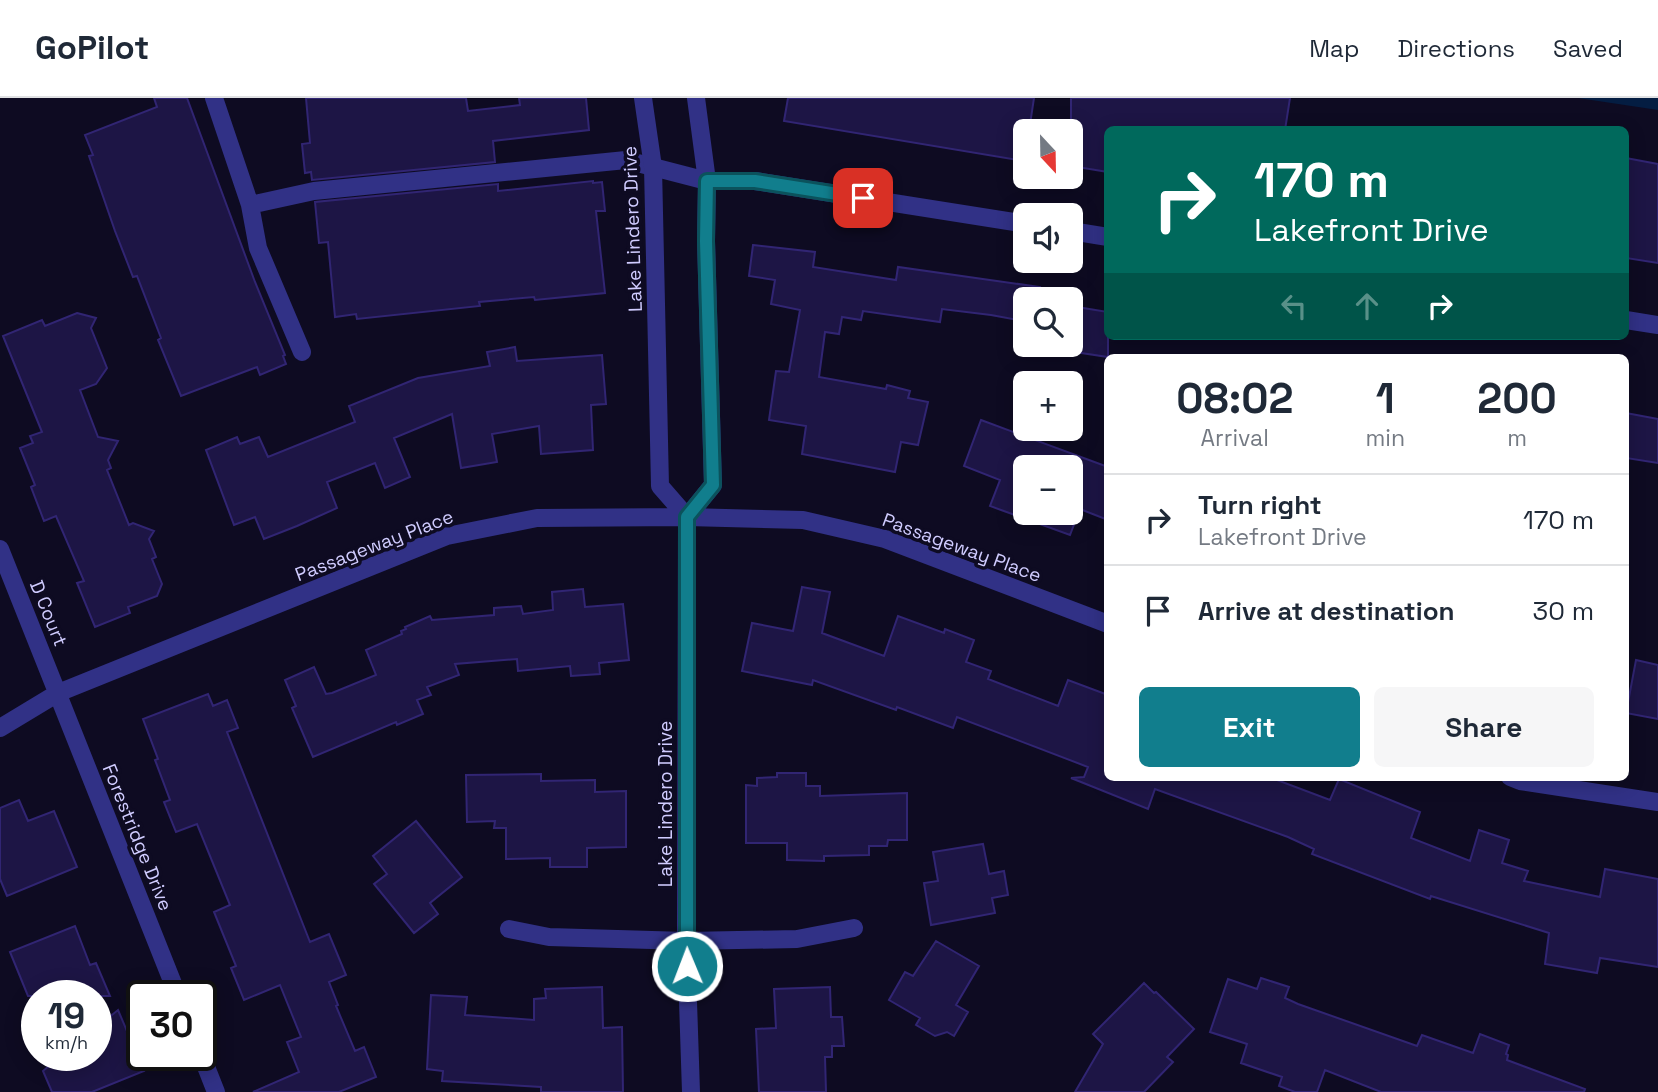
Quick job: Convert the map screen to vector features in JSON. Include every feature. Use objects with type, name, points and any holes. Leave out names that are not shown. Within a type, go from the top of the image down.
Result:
[{"type":"street","points":[[214,98],[250,205],[258,248],[302,352]]},
{"type":"street","name":"Lake Lindero Drive","points":[[643,98],[653,167],[660,486],[687,517],[686,941],[691,1092]]},
{"type":"street","points":[[687,517],[713,485],[706,241],[707,181],[696,98]]},
{"type":"street","points":[[250,205],[314,191],[626,160],[707,181],[755,181],[1013,222]]},
{"type":"street","points":[[1083,233],[1104,236]]},
{"type":"street","points":[[1629,320],[1658,325]]},
{"type":"street","name":"Passageway Place","points":[[0,728],[58,693],[447,536],[537,518],[687,517],[803,520],[885,539],[1104,622]]},
{"type":"street","name":"D Court","points":[[0,549],[58,693]]},
{"type":"street","name":"Forestridge Drive","points":[[58,693],[172,980]]},
{"type":"street","points":[[1520,781],[1658,802]]},
{"type":"street","points":[[509,929],[549,937],[686,941],[797,939],[854,928]]},
{"type":"street","points":[[208,1071],[216,1092]]},
{"type":"water","points":[[1578,98],[1658,98],[1658,110]]},
{"type":"building","points":[[154,98],[187,98],[285,355],[286,364],[260,375],[257,367],[181,396],[158,340],[161,338],[137,276],[133,277],[115,231],[89,156],[93,155],[85,135],[157,107]]},
{"type":"building","points":[[306,98],[466,98],[468,111],[520,105],[519,98],[586,98],[589,130],[493,141],[495,162],[312,180],[311,172],[305,173],[302,144],[310,143]]},
{"type":"building","points":[[788,98],[1034,98],[1031,119],[1013,119],[1013,159],[784,121]]},
{"type":"building","points":[[1071,98],[1290,98],[1286,126],[1104,126],[1104,171],[1083,168],[1083,119],[1071,119]]},
{"type":"building","points":[[1629,159],[1658,164],[1658,263],[1629,258]]},
{"type":"building","points":[[602,182],[605,211],[596,211],[605,293],[479,302],[480,306],[357,319],[356,314],[335,317],[328,242],[319,243],[315,202],[498,184],[498,191]]},
{"type":"building","points":[[753,245],[815,252],[813,267],[896,280],[898,267],[1040,287],[1013,287],[1013,319],[942,309],[940,322],[863,311],[861,320],[842,317],[839,334],[825,332],[819,377],[886,389],[887,385],[910,391],[908,398],[928,402],[918,445],[901,442],[895,472],[802,454],[806,426],[769,420],[776,371],[789,372],[800,310],[771,304],[775,280],[749,276]]},
{"type":"building","points":[[1083,308],[1104,311],[1104,340],[1108,340],[1108,354],[1104,356],[1083,353]]},
{"type":"building","points":[[77,313],[96,318],[91,328],[107,368],[96,384],[80,390],[98,437],[118,441],[108,460],[111,468],[107,470],[129,525],[133,523],[154,531],[149,539],[156,557],[152,559],[162,584],[157,596],[128,607],[130,613],[95,627],[77,583],[84,581],[56,516],[44,521],[31,487],[35,485],[20,448],[33,443],[30,436],[42,432],[3,336],[42,320],[45,326]]},
{"type":"building","points":[[515,347],[517,361],[602,355],[606,404],[591,405],[593,450],[541,454],[539,426],[492,434],[497,462],[461,468],[452,414],[394,438],[410,477],[385,488],[375,463],[327,482],[337,508],[297,526],[264,539],[255,517],[234,525],[206,450],[237,437],[240,444],[259,437],[268,457],[355,422],[349,406],[418,378],[490,366],[487,352]]},
{"type":"building","points":[[1629,414],[1658,419],[1658,463],[1629,458]]},
{"type":"building","points":[[981,420],[1013,432],[1013,441],[1038,441],[1076,455],[1013,455],[1013,514],[990,506],[1000,480],[964,466]]},
{"type":"building","points":[[1083,458],[1104,466],[1104,518],[1083,510]]},
{"type":"building","points":[[1042,525],[1074,525],[1070,535]]},
{"type":"building","points":[[802,587],[830,592],[822,633],[884,656],[898,616],[944,633],[945,629],[974,640],[966,662],[991,671],[988,679],[1058,706],[1068,680],[1104,694],[1104,781],[1280,781],[1330,800],[1338,781],[1344,781],[1420,812],[1411,838],[1470,861],[1479,830],[1509,840],[1502,863],[1528,871],[1524,881],[1600,897],[1605,869],[1658,879],[1658,967],[1600,958],[1597,973],[1545,964],[1549,933],[1431,896],[1430,899],[1312,854],[1314,849],[1288,837],[1155,789],[1148,809],[1071,778],[1084,777],[1088,767],[957,717],[953,728],[813,680],[812,685],[742,671],[752,623],[793,631]]},
{"type":"building","points":[[583,589],[585,607],[623,604],[629,660],[599,663],[600,674],[571,676],[570,666],[518,671],[517,659],[455,664],[459,675],[427,687],[431,695],[417,700],[423,714],[397,725],[396,722],[313,757],[292,708],[296,706],[285,680],[314,667],[326,694],[332,693],[376,675],[366,650],[402,634],[401,631],[406,629],[405,627],[430,616],[432,620],[494,615],[494,608],[521,606],[523,614],[553,610],[552,592]]},
{"type":"building","points":[[1636,660],[1658,665],[1658,719],[1629,714],[1629,697]]},
{"type":"building","points":[[208,694],[213,706],[227,700],[238,728],[227,732],[310,942],[329,934],[346,975],[329,982],[338,1005],[336,1006],[355,1051],[364,1047],[376,1077],[339,1092],[253,1092],[299,1072],[287,1042],[301,1037],[280,985],[244,1000],[231,968],[236,966],[214,912],[230,905],[197,824],[176,832],[164,802],[170,800],[143,719]]},
{"type":"building","points":[[777,773],[806,773],[806,786],[820,786],[820,796],[907,793],[907,840],[888,840],[887,846],[869,846],[869,855],[824,856],[824,861],[787,860],[787,843],[746,843],[746,785],[757,786],[757,778],[777,777]]},
{"type":"building","points":[[541,774],[541,781],[595,780],[595,792],[626,791],[626,847],[587,848],[587,867],[550,867],[550,858],[506,859],[506,828],[494,828],[495,821],[467,822],[466,775]]},
{"type":"building","points":[[19,800],[28,821],[54,811],[77,867],[7,896],[0,879],[0,808]]},
{"type":"building","points":[[416,821],[462,877],[430,903],[438,914],[414,933],[374,884],[387,874],[373,856]]},
{"type":"building","points":[[983,844],[989,874],[1004,871],[1008,895],[992,898],[995,913],[931,925],[924,883],[938,881],[933,852]]},
{"type":"building","points":[[75,926],[90,965],[96,963],[103,980],[21,980],[10,952]]},
{"type":"building","points":[[936,941],[979,966],[956,1005],[968,1012],[954,1036],[947,1032],[935,1036],[916,1025],[920,1018],[889,1000],[905,972],[913,976]]},
{"type":"building","points":[[1261,978],[1289,987],[1285,998],[1298,1004],[1417,1046],[1422,1035],[1473,1053],[1480,1034],[1509,1045],[1507,1060],[1585,1089],[1584,1092],[1381,1092],[1325,1070],[1317,1092],[1295,1092],[1279,1086],[1282,1077],[1241,1063],[1247,1044],[1210,1032],[1228,979],[1257,989]]},
{"type":"building","points":[[1144,983],[1194,1029],[1167,1057],[1173,1062],[1144,1092],[1075,1092],[1103,1044],[1093,1034]]},
{"type":"building","points":[[602,987],[603,1028],[622,1027],[623,1092],[541,1092],[541,1087],[442,1081],[443,1071],[427,1069],[431,995],[467,997],[465,1015],[534,1020],[534,999],[546,998],[545,989]]},
{"type":"building","points":[[830,987],[831,1017],[842,1017],[844,1046],[832,1046],[832,1057],[825,1057],[826,1092],[759,1092],[756,1029],[776,1028],[774,989]]},
{"type":"building","points":[[118,1010],[126,1029],[126,1071],[144,1071],[92,1092],[52,1092],[43,1071],[112,1071],[112,1015]]},
{"type":"route","points":[[687,966],[687,517],[713,485],[706,241],[707,181],[755,181],[863,198]]}]
